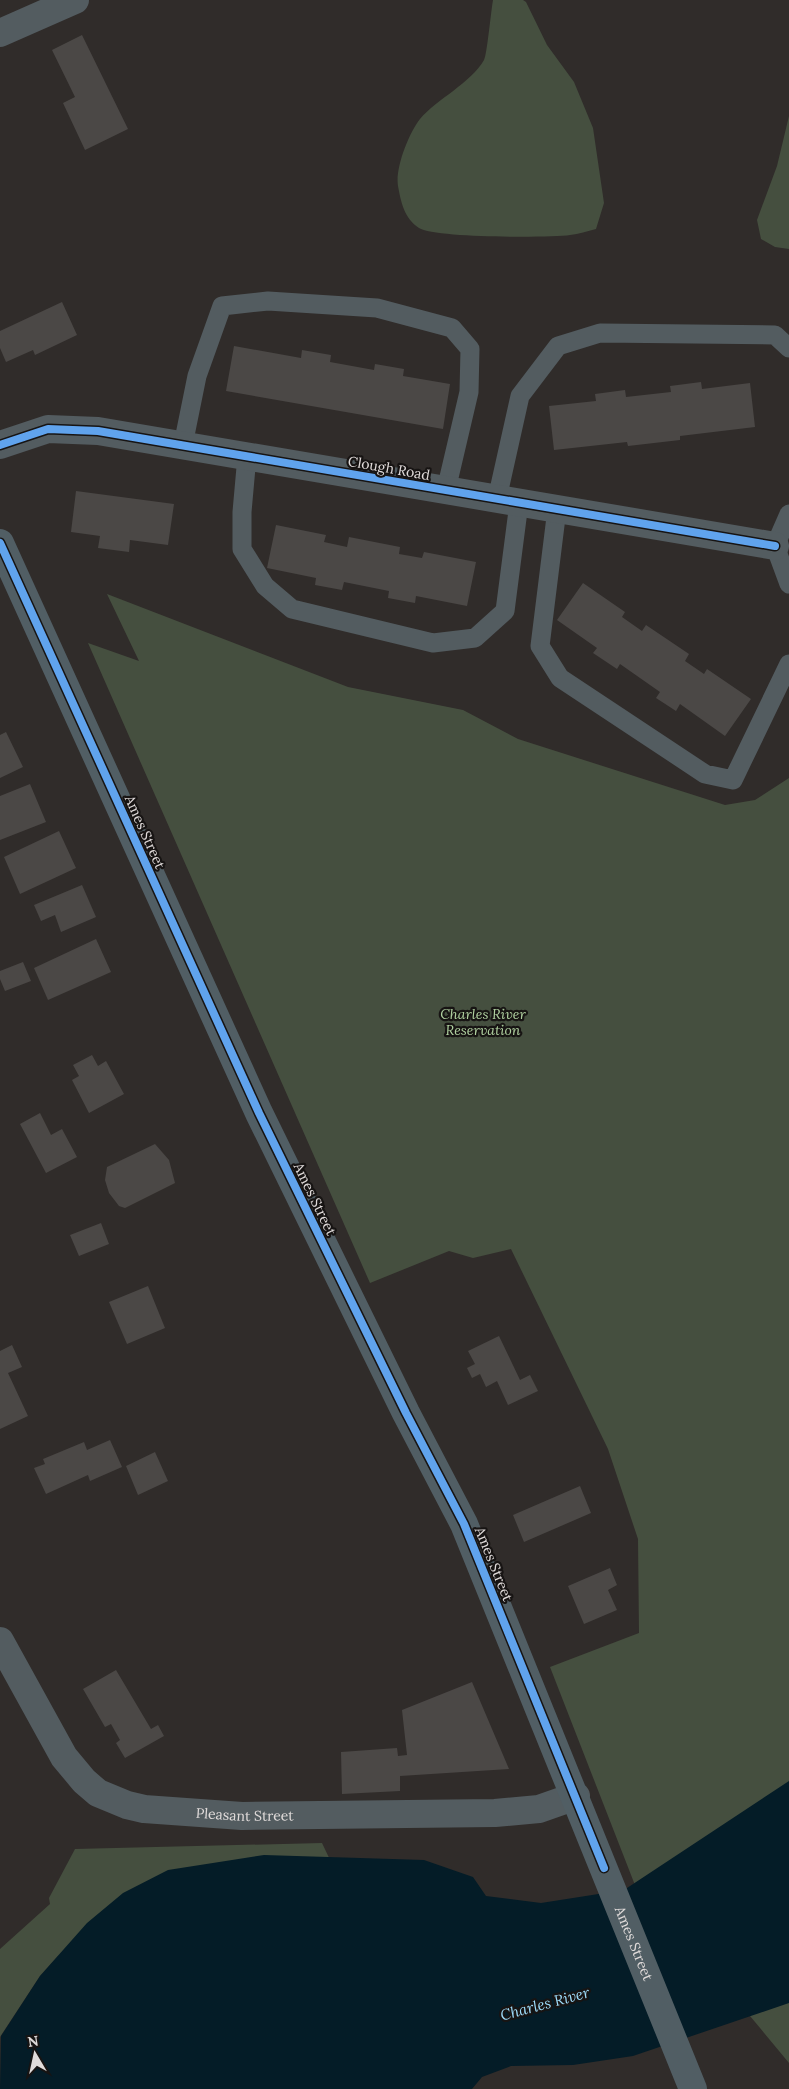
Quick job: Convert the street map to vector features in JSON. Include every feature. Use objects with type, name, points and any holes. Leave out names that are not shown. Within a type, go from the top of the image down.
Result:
[{"type":"street","points":[[0,33],[75,0]]},
{"type":"street","name":"Clough Road","points":[[0,445],[48,429],[98,431],[775,546]]},
{"type":"street","name":"Ames Street","points":[[0,543],[259,1113],[406,1413],[464,1524],[694,2089]]},
{"type":"street","name":"Pleasant Street","points":[[0,1641],[64,1757],[84,1781],[98,1793],[127,1805],[144,1809],[261,1816],[485,1813],[538,1809],[576,1796]]},
{"type":"lane","points":[[183,446],[196,376],[222,306],[268,301],[376,308],[452,328],[470,349],[469,392],[446,490]]},
{"type":"lane","points":[[247,456],[242,512],[242,549],[265,586],[292,609],[433,643],[475,638],[504,611],[508,501],[520,396],[558,346],[600,333],[775,335],[789,348]]},
{"type":"lane","points":[[557,509],[540,646],[560,678],[706,774],[733,780],[789,664]]},
{"type":"lane","points":[[789,514],[775,546],[789,584]]},
{"type":"green space","points":[[493,0],[523,0],[526,2],[547,45],[574,82],[593,128],[604,203],[596,229],[570,235],[540,237],[446,234],[419,228],[404,209],[399,192],[398,179],[407,142],[420,119],[463,84],[484,60]]},
{"type":"green space","points":[[789,116],[789,249],[775,247],[761,239],[757,220],[777,166]]},
{"type":"green space","name":"Charles River Reservation","points":[[107,594],[348,687],[463,710],[518,739],[725,805],[755,800],[789,778],[789,1890],[663,1957],[550,1667],[639,1633],[638,1539],[608,1449],[511,1249],[473,1258],[449,1251],[370,1283],[88,643],[139,661]]},
{"type":"green space","points":[[322,1843],[332,1864],[58,1956],[40,1976],[0,2037],[0,1949],[50,1904],[49,1898],[75,1849]]},
{"type":"green space","points":[[789,1979],[789,2063],[750,2016]]},
{"type":"water","name":"Charles River","points":[[789,1781],[789,2003],[633,2056],[573,2065],[511,2066],[482,2077],[472,2089],[0,2089],[1,2036],[40,1976],[87,1923],[123,1893],[168,1870],[264,1855],[424,1860],[473,1877],[486,1896],[541,1903],[624,1890]]},
{"type":"building","points":[[82,35],[128,129],[85,150],[63,103],[75,97],[52,50]]},
{"type":"building","points":[[62,302],[77,335],[35,355],[33,350],[6,362],[0,348],[0,331]]},
{"type":"building","points":[[234,346],[301,358],[302,350],[331,355],[330,362],[374,370],[375,364],[404,369],[403,376],[450,384],[443,429],[226,391]]},
{"type":"building","points":[[701,382],[702,389],[750,383],[755,427],[680,436],[680,440],[628,446],[627,442],[554,450],[549,406],[596,401],[595,394],[625,390],[626,397],[671,392],[670,386]]},
{"type":"building","points":[[76,491],[174,504],[168,545],[130,540],[129,552],[98,548],[100,536],[71,532]]},
{"type":"building","points":[[276,525],[326,535],[324,542],[347,547],[349,537],[400,547],[399,554],[422,558],[424,552],[476,562],[467,606],[416,596],[415,603],[388,598],[389,591],[344,582],[342,590],[315,585],[316,578],[267,568]]},
{"type":"building","points":[[583,583],[625,612],[622,617],[642,631],[646,625],[689,654],[685,661],[704,674],[707,669],[751,699],[725,736],[680,704],[676,711],[656,698],[660,692],[620,664],[617,669],[593,653],[597,648],[557,620]]},
{"type":"building","points":[[6,732],[23,767],[0,778],[0,735]]},
{"type":"building","points":[[30,784],[46,822],[0,840],[0,796]]},
{"type":"building","points":[[59,831],[76,868],[20,894],[4,857]]},
{"type":"building","points":[[82,885],[96,917],[61,932],[55,915],[41,921],[34,905]]},
{"type":"building","points":[[96,939],[111,972],[48,1000],[34,968]]},
{"type":"building","points":[[23,962],[31,981],[5,991],[0,979],[0,971]]},
{"type":"building","points":[[92,1055],[98,1066],[106,1061],[124,1094],[89,1113],[72,1080],[79,1076],[73,1065]]},
{"type":"building","points":[[40,1113],[51,1135],[62,1129],[77,1157],[46,1173],[20,1124]]},
{"type":"building","points":[[155,1144],[169,1160],[175,1183],[125,1208],[119,1206],[109,1193],[105,1180],[107,1167]]},
{"type":"building","points":[[101,1223],[109,1244],[79,1256],[70,1235]]},
{"type":"building","points":[[148,1286],[165,1328],[127,1344],[109,1302]]},
{"type":"building","points":[[499,1336],[520,1380],[530,1375],[538,1391],[508,1405],[497,1381],[486,1387],[480,1374],[472,1378],[467,1368],[475,1364],[468,1351]]},
{"type":"building","points":[[12,1345],[22,1367],[8,1373],[28,1416],[0,1429],[0,1351]]},
{"type":"building","points":[[110,1440],[122,1467],[90,1481],[88,1475],[46,1494],[34,1468],[45,1464],[43,1459],[84,1442],[87,1450]]},
{"type":"building","points":[[155,1452],[168,1481],[138,1495],[126,1466]]},
{"type":"building","points":[[580,1486],[591,1513],[524,1542],[513,1515]]},
{"type":"building","points":[[610,1568],[617,1585],[608,1590],[617,1610],[584,1624],[568,1586]]},
{"type":"building","points":[[116,1670],[151,1729],[158,1725],[164,1736],[125,1758],[116,1743],[120,1740],[111,1724],[105,1727],[83,1689]]},
{"type":"building","points":[[472,1682],[509,1769],[400,1776],[400,1791],[342,1794],[341,1752],[397,1748],[398,1756],[407,1755],[402,1710]]},
{"type":"cycle path","points":[[0,445],[48,429],[98,431],[775,546]]},
{"type":"cycle path","points":[[0,543],[259,1113],[406,1413],[464,1524],[604,1868]]}]
